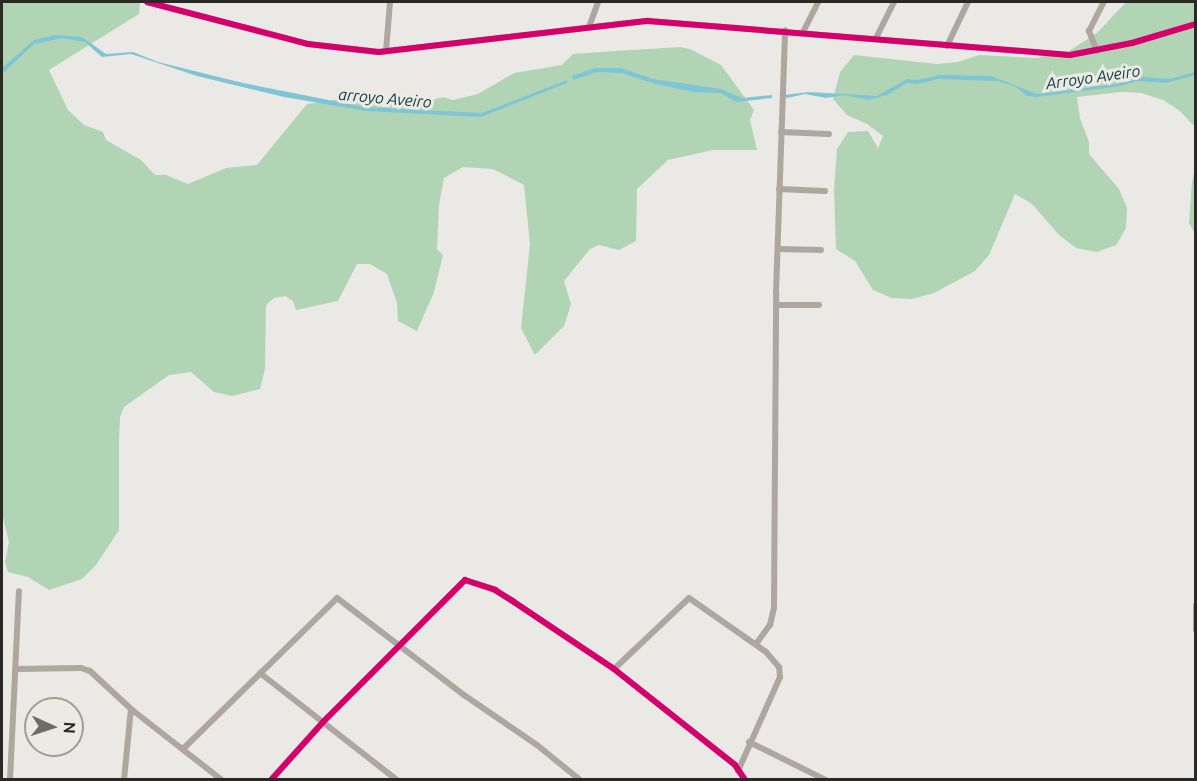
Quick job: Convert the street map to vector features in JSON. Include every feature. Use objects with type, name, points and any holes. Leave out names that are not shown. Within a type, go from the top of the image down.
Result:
[{"type":"street","points":[[147,2],[308,44],[357,51],[386,51],[648,21],[785,30],[1056,55],[1097,51],[1196,24]]},
{"type":"street","points":[[386,51],[390,2]]},
{"type":"street","points":[[589,27],[598,2]]},
{"type":"street","points":[[803,32],[818,2]]},
{"type":"street","points":[[876,38],[894,2]]},
{"type":"street","points":[[947,46],[968,2]]},
{"type":"street","points":[[1097,51],[1089,31],[1104,2]]},
{"type":"street","points":[[756,644],[770,625],[774,607],[777,249],[785,30]]},
{"type":"street","points":[[781,132],[829,134]]},
{"type":"street","points":[[779,189],[825,191]]},
{"type":"street","points":[[777,249],[820,250]]},
{"type":"street","points":[[776,305],[819,305]]},
{"type":"street","points":[[270,780],[323,722],[465,580],[495,590],[614,669],[735,765],[745,780]]},
{"type":"street","points":[[10,780],[19,591]]},
{"type":"street","points":[[614,669],[689,597],[756,644],[773,658],[779,668],[780,677],[738,771]]},
{"type":"street","points":[[183,749],[337,598],[464,695],[537,745],[580,780]]},
{"type":"street","points":[[1196,605],[1196,630]]},
{"type":"street","points":[[16,669],[81,668],[90,671],[131,709],[222,780]]},
{"type":"street","points":[[260,673],[397,780]]},
{"type":"street","points":[[124,780],[131,709]]},
{"type":"street","points":[[749,742],[826,780]]},
{"type":"street","points":[[381,780],[387,772]]},
{"type":"green space","points":[[2,2],[140,2],[139,14],[49,70],[68,110],[84,125],[103,132],[106,140],[141,160],[155,175],[166,175],[188,184],[226,168],[257,165],[307,104],[360,96],[423,102],[443,97],[453,100],[478,94],[514,73],[562,65],[573,54],[680,47],[690,49],[721,65],[754,110],[750,120],[757,150],[713,150],[668,160],[637,189],[636,241],[619,250],[599,245],[590,249],[564,281],[571,304],[564,326],[535,355],[521,328],[530,244],[524,185],[493,169],[463,167],[444,178],[439,205],[437,249],[443,255],[434,292],[417,331],[398,321],[397,303],[387,274],[370,264],[357,264],[338,301],[296,310],[293,301],[285,296],[274,298],[266,305],[265,369],[260,389],[232,396],[214,392],[191,372],[169,375],[124,407],[120,417],[119,440],[119,530],[96,565],[82,579],[49,590],[28,577],[8,572],[5,562],[9,542],[2,514]]},
{"type":"green space","points":[[1126,2],[1195,2],[1195,127],[1180,111],[1163,100],[1141,93],[1121,92],[1077,97],[1080,118],[1089,142],[1089,154],[1119,189],[1127,208],[1126,228],[1116,245],[1097,252],[1076,248],[1059,235],[1032,204],[1015,194],[989,255],[975,271],[934,293],[912,299],[892,298],[873,290],[855,261],[836,249],[834,190],[837,149],[848,132],[868,131],[878,148],[883,136],[867,124],[847,115],[833,99],[840,72],[854,55],[937,64],[958,62],[979,55],[1037,58],[1066,53],[1097,33]]},
{"type":"green space","points":[[1195,169],[1196,234],[1189,223]]},
{"type":"water","points":[[55,35],[82,37],[106,54],[133,52],[158,62],[243,83],[364,107],[482,113],[567,80],[567,83],[481,117],[366,111],[284,97],[197,76],[131,54],[102,57],[85,42],[62,38],[34,44],[2,74],[2,68],[34,40]]},
{"type":"water","points":[[595,68],[621,68],[653,79],[721,89],[742,98],[772,95],[772,98],[736,102],[721,93],[693,92],[621,73],[597,72],[573,80],[572,76]]},
{"type":"water","points":[[1195,72],[1195,75],[1166,83],[1137,81],[1121,86],[1037,97],[1027,96],[1016,87],[998,81],[938,79],[918,84],[907,83],[887,95],[869,100],[844,95],[826,98],[805,94],[787,98],[784,95],[809,92],[877,96],[907,79],[918,80],[940,75],[991,76],[1037,94],[1123,83],[1143,77],[1170,79]]},
{"type":"cycle path","points":[[147,2],[308,44],[379,52],[648,21],[1070,55],[1132,43],[1196,24]]},
{"type":"cycle path","points":[[271,780],[323,722],[465,580],[495,590],[614,669],[735,765],[745,780]]},
{"type":"water label","name":"Arroyo Aveiro","points":[[1093,77]]},
{"type":"water label","name":"arroyo Aveiro","points":[[385,98]]}]
